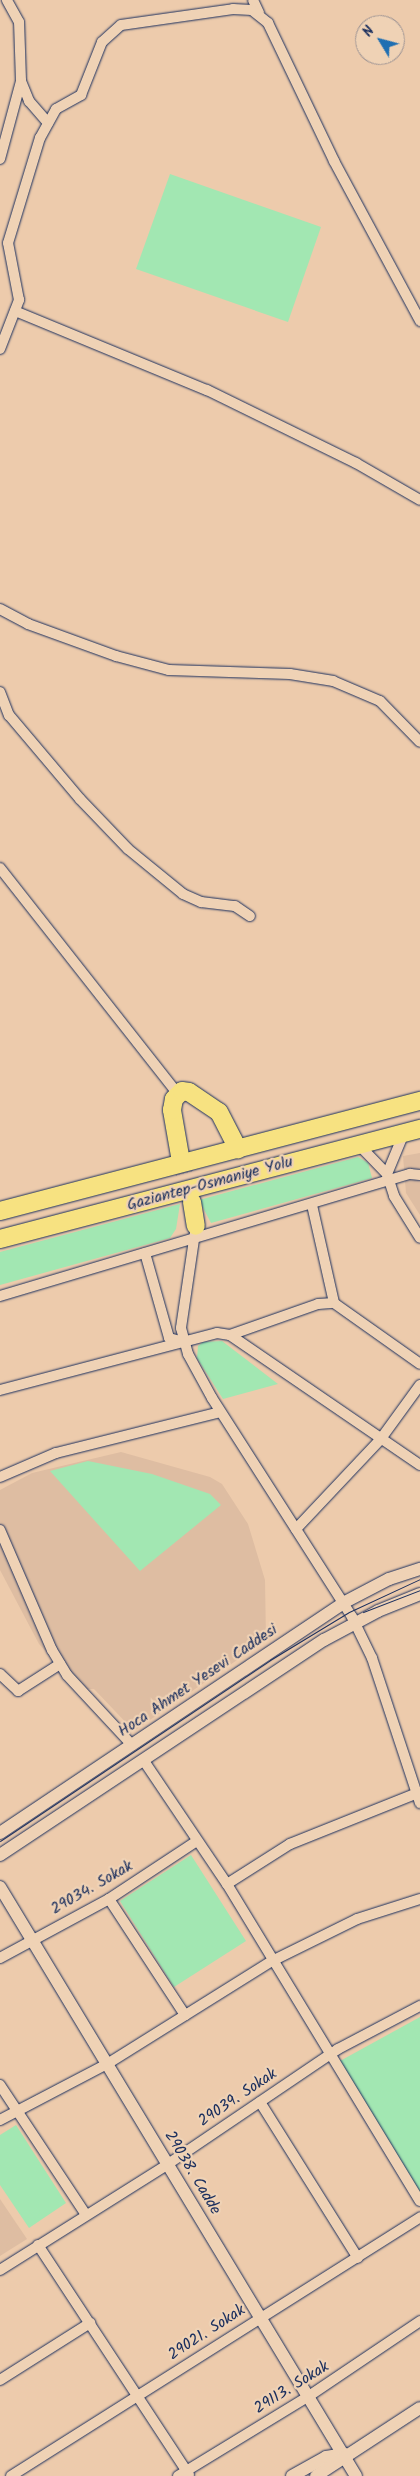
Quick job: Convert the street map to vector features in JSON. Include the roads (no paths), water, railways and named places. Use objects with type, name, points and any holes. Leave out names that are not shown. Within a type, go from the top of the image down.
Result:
[{"type":"highway","points":[[180,1156],[172,1110],[177,1093],[189,1092],[219,1112],[238,1149]]},
{"type":"highway","name":"Gaziantep-Osmaniye Yolu","points":[[0,1211],[420,1101]]},
{"type":"highway","name":"Gaziantep-Osmaniye Yolu","points":[[0,1239],[412,1131]]},
{"type":"highway","points":[[192,1202],[195,1232]]},
{"type":"street","points":[[0,159],[21,81],[19,22],[7,0]]},
{"type":"street","points":[[253,0],[259,13],[268,23],[334,161],[420,321]]},
{"type":"street","points":[[8,244],[21,195],[48,123],[56,109],[81,95],[102,42],[121,25],[233,9],[259,13]]},
{"type":"street","points":[[21,81],[29,102],[48,123]]},
{"type":"street","points":[[0,232],[8,244],[19,300],[0,349]]},
{"type":"street","points":[[15,311],[207,390],[356,463],[420,500]]},
{"type":"street","points":[[0,609],[28,624],[107,653],[169,670],[290,674],[333,681],[380,701],[420,742]]},
{"type":"street","points":[[0,692],[9,715],[80,799],[128,849],[183,894],[201,902],[235,906],[250,916]]},
{"type":"street","points":[[0,868],[177,1093]]},
{"type":"street","points":[[388,1178],[412,1131]]},
{"type":"street","points":[[359,1145],[388,1178],[420,1238]]},
{"type":"street","points":[[0,1296],[145,1253],[195,1232],[312,1205],[388,1178],[410,1174],[420,1175]]},
{"type":"street","points":[[312,1205],[334,1303]]},
{"type":"street","points":[[195,1232],[183,1304],[181,1328],[185,1342],[220,1412],[355,1622],[372,1658],[419,1796],[290,1844],[227,1884]]},
{"type":"street","points":[[145,1253],[169,1338],[185,1342]]},
{"type":"street","points":[[230,1335],[318,1304],[334,1303],[420,1364]]},
{"type":"street","points":[[0,1390],[217,1333],[230,1335],[380,1440],[420,1465]]},
{"type":"street","points":[[296,1529],[380,1440],[420,1385]]},
{"type":"street","points":[[0,1477],[56,1453],[220,1412]]},
{"type":"street","points":[[0,1530],[60,1664],[132,1745]]},
{"type":"street","name":"Hoca Ahmet Yesevi Caddesi","points":[[0,1833],[343,1603],[389,1579],[420,1568]]},
{"type":"street","points":[[0,1855],[355,1622],[420,1594]]},
{"type":"street","points":[[0,1674],[18,1691],[60,1664]]},
{"type":"street","points":[[144,1761],[227,1884],[272,1961],[420,2201]]},
{"type":"street","name":"29034. Sokak","points":[[0,1958],[109,1899],[197,1841]]},
{"type":"street","name":"29038. Cadde","points":[[0,1888],[345,2454],[356,2476]]},
{"type":"street","points":[[109,1899],[185,2015]]},
{"type":"street","points":[[0,2120],[107,2064],[272,1961],[357,1919],[420,1899]]},
{"type":"street","name":"29039. Sokak","points":[[0,2270],[168,2164],[330,2055],[420,2006]]},
{"type":"street","points":[[0,2085],[86,2215]]},
{"type":"street","points":[[260,2102],[358,2258]]},
{"type":"street","name":"29021. Sokak","points":[[11,2476],[260,2316],[358,2258],[420,2217]]},
{"type":"street","points":[[38,2245],[138,2396],[185,2474]]},
{"type":"street","name":"29113. Sokak","points":[[185,2474],[309,2396],[420,2321]]},
{"type":"street","points":[[0,2380],[90,2323]]},
{"type":"street","points":[[316,2476],[333,2467],[345,2454],[420,2408]]},
{"type":"street","points":[[292,2476],[326,2457],[345,2454]]},
{"type":"tunnel","points":[[180,1156],[192,1202]]},
{"type":"tram line","points":[[0,1841],[270,1660],[349,1612],[420,1579]]},
{"type":"tram line","points":[[363,1612],[420,1590]]}]
